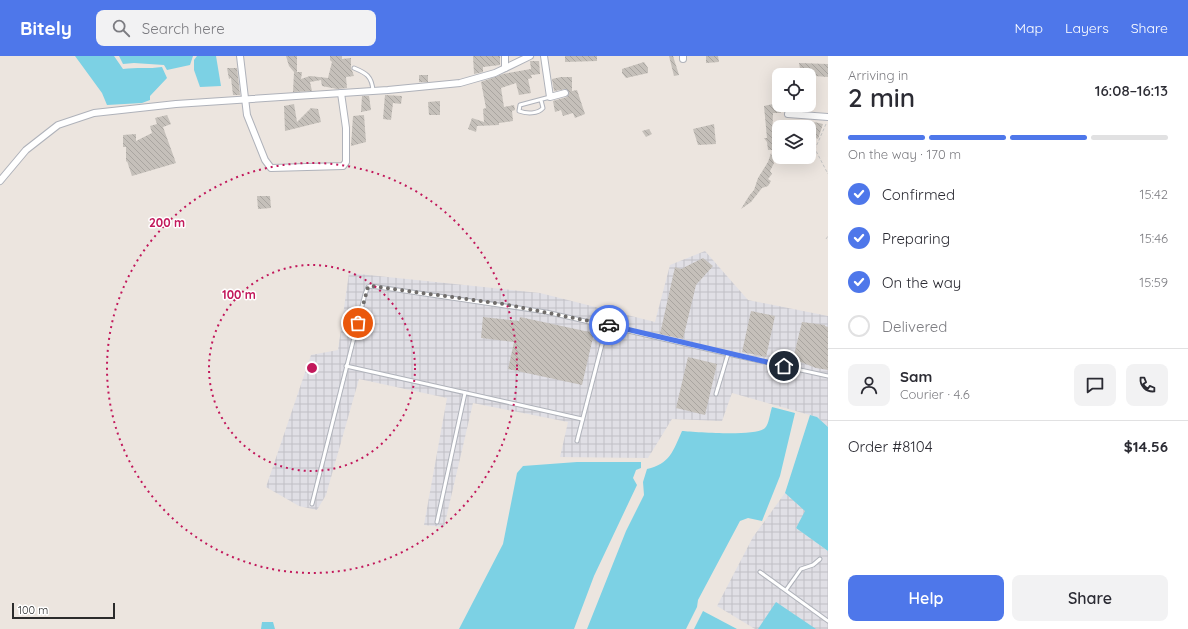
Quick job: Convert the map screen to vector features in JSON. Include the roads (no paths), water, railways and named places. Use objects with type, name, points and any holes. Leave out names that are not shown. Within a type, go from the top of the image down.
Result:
[{"type":"street","points":[[240,56],[247,115],[265,160],[271,168],[340,167],[346,162],[346,141],[341,93]]},
{"type":"street","points":[[505,56],[505,68]]},
{"type":"street","points":[[0,181],[26,150],[40,138],[58,125],[76,117],[94,113],[168,105],[373,91],[460,83],[478,79],[530,56]]},
{"type":"street","points":[[544,56],[550,97],[565,93]]},
{"type":"street","points":[[788,114],[828,117]]},
{"type":"lane","points":[[354,68],[370,76],[373,91]]},
{"type":"lane","points":[[541,100],[543,108],[539,111],[528,113],[519,111],[520,105],[550,97]]},
{"type":"lane","points":[[312,504],[365,294],[368,287],[371,286],[503,304],[607,325],[828,376]]},
{"type":"lane","points":[[577,441],[607,325]]},
{"type":"lane","points":[[716,394],[728,354]]},
{"type":"lane","points":[[346,366],[582,419]]},
{"type":"lane","points":[[437,522],[465,393]]},
{"type":"lane","points":[[786,590],[801,569],[812,565],[820,559]]},
{"type":"lane","points":[[760,572],[828,621]]},
{"type":"water","points":[[75,56],[114,56],[123,69],[162,67],[167,78],[150,96],[150,100],[142,103],[107,105],[102,93]]},
{"type":"water","points":[[119,56],[193,56],[190,65],[167,70],[164,65],[134,63],[123,64]]},
{"type":"water","points":[[197,56],[216,56],[221,86],[200,87],[194,70],[194,60]]},
{"type":"water","points":[[772,407],[795,413],[780,476],[762,521],[748,518],[740,521],[698,600],[697,607],[686,629],[587,629],[626,531],[644,495],[643,482],[647,469],[661,464],[670,456],[682,431],[738,433],[759,431],[765,428]]},
{"type":"water","points":[[810,415],[817,417],[828,427],[828,551],[796,528],[805,511],[785,493]]},
{"type":"water","points":[[577,462],[641,462],[641,468],[636,470],[633,478],[637,485],[594,576],[574,629],[459,629],[503,544],[517,473],[523,466]]},
{"type":"water","points":[[776,602],[816,629],[758,629]]},
{"type":"water","points":[[703,611],[737,629],[694,629]]},
{"type":"water","points":[[262,622],[273,622],[275,629],[261,629]]}]
